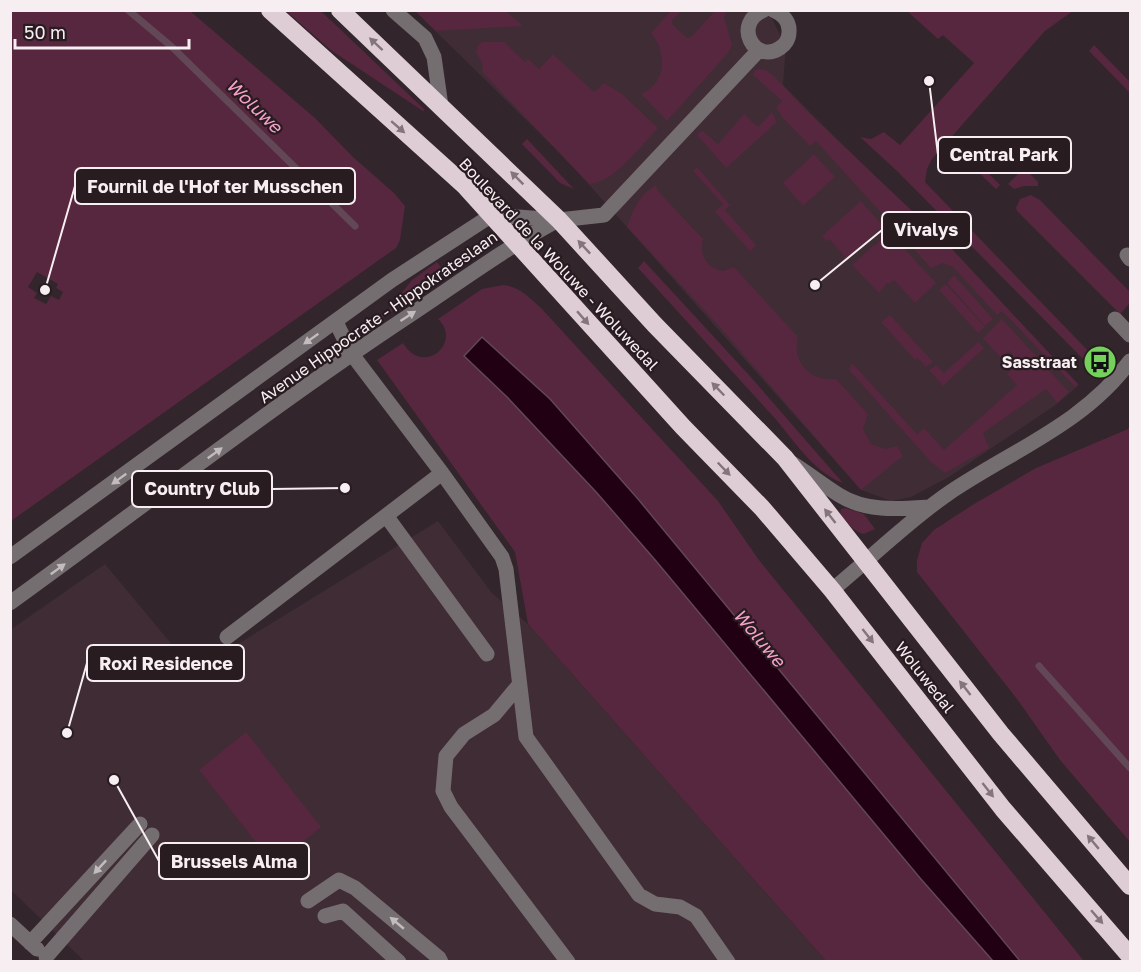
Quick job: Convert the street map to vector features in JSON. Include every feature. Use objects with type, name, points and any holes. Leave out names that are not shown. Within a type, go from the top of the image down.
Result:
[{"type":"highway","name":"Boulevard de la Woluwe - Woluwedal","points":[[270,10],[464,185],[683,427]]},
{"type":"highway","name":"Boulevard de la Woluwe - Woluwedal","points":[[340,10],[559,219],[655,325],[785,458]]},
{"type":"highway","name":"Woluwedal","points":[[683,427],[762,508],[832,590],[1003,809],[1131,956]]},
{"type":"highway","name":"Woluwedal","points":[[785,458],[1001,734],[1131,886]]},
{"type":"street","points":[[393,10],[425,38],[434,57],[441,106]]},
{"type":"street","points":[[764,10],[754,16],[748,28],[751,42],[759,50],[767,52],[778,50],[788,39],[789,25],[780,14],[773,10]]},
{"type":"street","points":[[559,219],[604,215],[759,50]]},
{"type":"street","name":"Avenue Hippocrate - Hippokrateslaan","points":[[10,557],[392,280],[492,215],[559,219]]},
{"type":"street","name":"Avenue Hippocrate - Hippokrateslaan","points":[[10,603],[351,353],[486,265],[517,242],[559,219]]},
{"type":"street","points":[[1115,319],[1131,336]]},
{"type":"street","points":[[336,322],[351,353],[442,472],[502,557],[526,737],[639,895],[655,904],[680,907],[696,916],[728,962]]},
{"type":"street","points":[[832,590],[951,491],[1072,417],[1100,395],[1131,361]]},
{"type":"street","points":[[785,458],[839,495],[862,505],[899,509],[929,507]]},
{"type":"street","points":[[227,637],[387,517],[442,472]]},
{"type":"street","points":[[387,517],[487,654]]},
{"type":"street","points":[[519,685],[494,715],[464,734],[446,756],[443,791],[451,807],[568,962]]},
{"type":"street","points":[[30,943],[140,824]]},
{"type":"street","points":[[10,924],[48,959],[152,835]]},
{"type":"street","points":[[308,901],[339,880],[355,888],[441,962]]},
{"type":"street","points":[[325,916],[344,911],[399,962]]},
{"type":"shaded area","points":[[10,11],[190,11],[315,118],[353,157],[394,193],[405,206],[400,240],[396,248],[11,521]],"holes":[[[37,272],[58,284],[56,288],[63,292],[59,300],[51,296],[46,304],[34,298],[37,293],[28,287]]]},
{"type":"shaded area","points":[[286,11],[321,11],[425,110],[423,111],[332,51]]},
{"type":"shaded area","points":[[415,11],[768,11],[786,46],[783,85],[1079,385],[1057,404],[949,477],[911,497],[891,501],[861,490],[568,161]]},
{"type":"shaded area","points":[[415,11],[506,11],[523,26],[436,31]]},
{"type":"shaded area","points":[[671,11],[681,11],[672,24],[687,38],[691,37],[715,11],[727,11],[724,17],[732,45],[728,53],[667,121],[641,94],[656,83],[660,75],[662,58],[651,33]]},
{"type":"shaded area","points":[[907,11],[1073,11],[1045,31],[932,159],[927,169],[925,182],[1099,362],[1094,370],[897,171],[860,137],[871,139],[884,132],[900,145],[974,63],[943,35],[938,39]]},
{"type":"shaded area","points":[[482,42],[504,42],[525,62],[528,59],[539,69],[553,54],[594,92],[604,83],[622,94],[658,128],[618,170],[598,182],[589,184],[483,73],[482,63],[476,52]]},
{"type":"shaded area","points":[[1094,45],[1130,82],[1130,93],[1089,51]]},
{"type":"shaded area","points":[[760,69],[774,76],[806,110],[952,249],[1078,384],[1075,387],[1002,311],[997,315],[953,267],[943,263],[931,268],[816,141],[810,146],[782,117],[776,107],[782,101],[753,75],[755,70]]},
{"type":"shaded area","points":[[772,112],[777,122],[726,168],[698,136],[698,133],[703,131],[718,144],[744,114],[758,127]]},
{"type":"shaded area","points":[[527,139],[574,189],[560,183],[522,144]]},
{"type":"shaded area","points":[[992,140],[996,142],[977,162],[1000,185],[996,189],[978,171],[973,161],[975,149],[982,143]]},
{"type":"shaded area","points":[[814,154],[835,177],[803,206],[783,183]]},
{"type":"shaded area","points":[[1013,157],[1038,182],[1038,186],[1014,189],[1008,184],[1020,172],[1009,161]]},
{"type":"shaded area","points":[[697,167],[730,205],[725,210],[756,245],[750,251],[715,212],[723,204],[693,171]]},
{"type":"shaded area","points":[[656,185],[658,191],[703,239],[703,255],[708,264],[723,271],[734,267],[798,337],[798,355],[805,369],[819,377],[836,379],[868,414],[863,429],[871,444],[885,449],[897,446],[903,456],[861,490],[717,324],[627,227],[637,203]]},
{"type":"shaded area","points":[[1031,195],[1040,200],[1130,292],[1130,303],[1120,314],[1017,211],[1020,199]]},
{"type":"shaded area","points":[[861,201],[883,226],[847,259],[829,239],[827,241],[822,236]]},
{"type":"shaded area","points":[[888,231],[936,283],[915,303],[894,280],[887,283],[879,293],[852,265],[875,246]]},
{"type":"shaded area","points":[[644,261],[749,375],[843,483],[822,471],[803,453],[771,414],[638,268]]},
{"type":"shaded area","points":[[437,262],[446,274],[361,333],[360,329],[388,310],[412,280]]},
{"type":"shaded area","points":[[954,275],[993,319],[985,326],[947,283]]},
{"type":"shaded area","points":[[946,284],[985,327],[978,333],[939,290]]},
{"type":"shaded area","points":[[503,285],[519,290],[542,309],[718,501],[759,560],[1084,961],[826,961],[528,624],[515,552],[377,360],[403,343],[411,353],[420,357],[429,357],[437,353],[446,338],[444,328],[438,319],[482,289]]},
{"type":"shaded area","points":[[890,315],[933,362],[926,367],[918,358],[915,360],[881,322]]},
{"type":"shaded area","points":[[1002,319],[1069,392],[1057,403],[1046,389],[983,433],[989,448],[945,473],[931,462],[849,370],[852,363],[917,434],[924,428],[944,450],[1017,385],[1007,374],[1018,362],[1009,351],[1001,358],[983,338]]},
{"type":"shaded area","points":[[482,337],[550,399],[638,499],[1020,961],[993,961],[920,878],[597,493],[507,397],[464,356]]},
{"type":"shaded area","points":[[978,342],[984,348],[943,386],[929,370],[936,365],[944,373]]},
{"type":"shaded area","points":[[1130,425],[1130,842],[1060,760],[1017,699],[917,572],[917,560],[922,543],[934,530],[974,504],[1036,468],[1128,429]]},
{"type":"shaded area","points":[[845,508],[864,514],[875,529],[864,534],[854,529],[840,514],[841,509]]},
{"type":"shaded area","points":[[438,521],[492,593],[528,624],[826,961],[84,961],[11,890],[10,630],[105,564],[194,671]]},
{"type":"shaded area","points":[[246,732],[321,827],[274,865],[199,770]]},
{"type":"waterway","name":"Woluwe","points":[[128,10],[172,47],[355,226]]},
{"type":"waterway","points":[[1039,666],[1130,768]]},
{"type":"place","name":"Central Park","points":[[929,81]]},
{"type":"place","name":"Vivalys","points":[[815,285]]},
{"type":"place","name":"Fournil de l'Hof ter Musschen","points":[[45,290]]},
{"type":"place","name":"Sasstraat","points":[[1100,362]]},
{"type":"place","name":"Country Club","points":[[345,488]]},
{"type":"place","name":"Roxi Residence","points":[[67,733]]},
{"type":"place","name":"Brussels Alma","points":[[114,780]]}]
